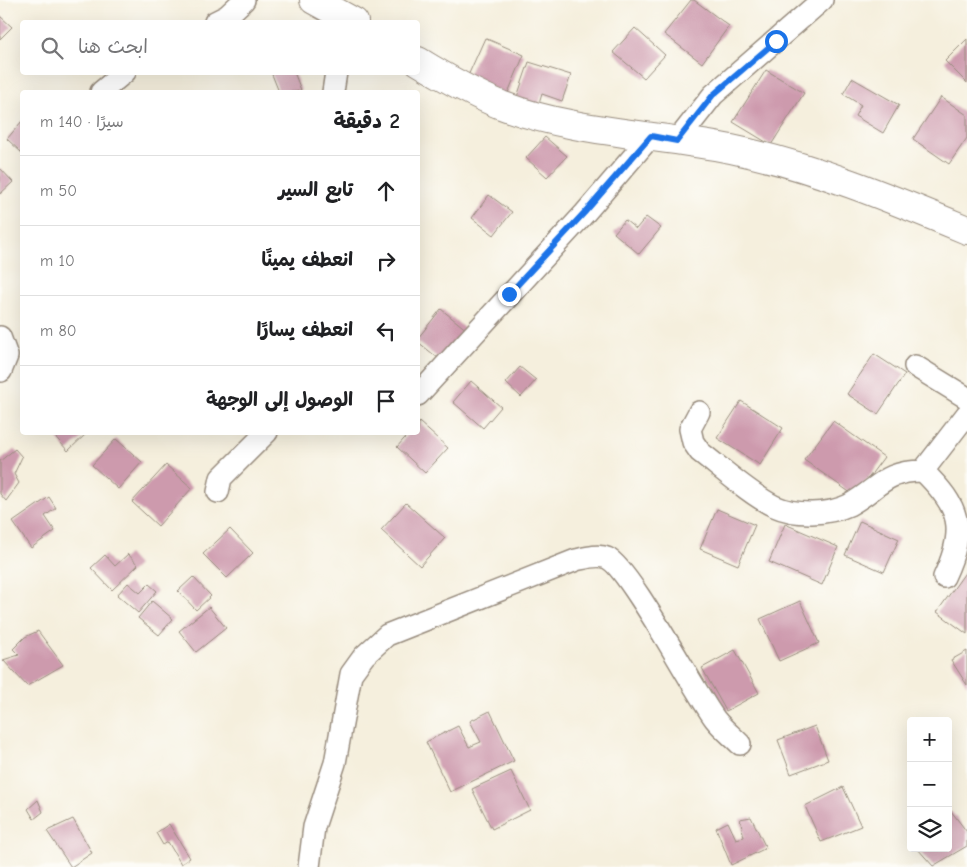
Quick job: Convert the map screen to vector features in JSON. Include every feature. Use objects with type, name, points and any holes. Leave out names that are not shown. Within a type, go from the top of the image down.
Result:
[{"type":"street","points":[[219,20],[227,16],[244,0]]},
{"type":"street","points":[[420,393],[584,213],[664,138],[822,0]]},
{"type":"street","points":[[420,62],[454,83],[501,105],[548,119],[596,129],[731,149],[804,167],[894,200],[967,230]]},
{"type":"street","points":[[103,90],[121,75]]},
{"type":"street","points":[[333,90],[336,75]]},
{"type":"street","points":[[0,337],[7,356],[1,371]]},
{"type":"street","points":[[915,366],[967,398]]},
{"type":"street","points":[[699,412],[690,429],[693,442],[700,452],[774,506],[792,511],[813,513],[833,510],[849,505],[887,477],[907,471],[923,471],[954,501],[963,519],[963,542],[955,562],[944,576]]},
{"type":"street","points":[[923,471],[967,414]]},
{"type":"street","points":[[218,492],[221,478],[264,435]]},
{"type":"street","points":[[309,867],[314,827],[335,763],[351,674],[364,656],[387,635],[576,560],[590,557],[606,557],[623,571],[685,674],[716,720],[740,744]]},
{"type":"building","points":[[691,0],[694,0],[729,26],[702,63],[664,34]]},
{"type":"building","points":[[0,16],[12,27],[0,39]]},
{"type":"building","points":[[635,28],[665,55],[644,78],[613,52]]},
{"type":"building","points":[[485,38],[524,55],[507,95],[467,78]]},
{"type":"building","points":[[967,39],[967,83],[945,61]]},
{"type":"building","points":[[529,62],[571,75],[562,101],[542,94],[538,107],[516,100]]},
{"type":"building","points":[[766,70],[804,93],[771,145],[733,122]]},
{"type":"building","points":[[272,75],[295,75],[301,90],[278,90]]},
{"type":"building","points":[[852,78],[899,105],[883,133],[855,116],[861,105],[843,94]]},
{"type":"building","points":[[941,97],[967,115],[967,138],[949,164],[913,139]]},
{"type":"building","points":[[20,123],[20,151],[7,139]]},
{"type":"building","points":[[545,137],[567,156],[547,177],[526,158]]},
{"type":"building","points":[[0,168],[13,182],[0,194]]},
{"type":"building","points":[[489,195],[512,212],[494,235],[472,218]]},
{"type":"building","points":[[646,217],[661,228],[639,254],[614,233],[625,220],[636,229]]},
{"type":"building","points":[[441,309],[468,331],[443,362],[420,344],[420,335]]},
{"type":"building","points":[[874,354],[905,374],[878,414],[847,394]]},
{"type":"building","points":[[520,367],[536,380],[521,397],[506,383]]},
{"type":"building","points":[[471,381],[501,407],[483,428],[453,402]]},
{"type":"building","points":[[741,401],[783,428],[760,465],[717,438]]},
{"type":"building","points":[[833,421],[884,457],[855,496],[804,460]]},
{"type":"building","points":[[420,423],[448,448],[425,473],[397,447],[407,435],[420,435]]},
{"type":"building","points":[[54,435],[85,435],[68,451]]},
{"type":"building","points":[[116,439],[142,462],[118,489],[92,465]]},
{"type":"building","points":[[15,449],[22,457],[14,474],[19,483],[6,501],[0,494],[0,461]]},
{"type":"building","points":[[166,465],[192,488],[158,526],[132,502]]},
{"type":"building","points":[[49,497],[56,508],[45,516],[55,531],[31,548],[13,522]]},
{"type":"building","points":[[406,503],[445,538],[420,566],[381,530]]},
{"type":"building","points":[[717,509],[755,525],[738,565],[700,549]]},
{"type":"building","points":[[860,521],[899,539],[884,572],[845,555]]},
{"type":"building","points":[[785,524],[838,547],[822,585],[769,562]]},
{"type":"building","points":[[230,529],[253,553],[227,578],[203,554]]},
{"type":"building","points":[[128,554],[138,565],[112,590],[91,568],[105,555],[115,566]]},
{"type":"building","points":[[967,570],[967,634],[937,612]]},
{"type":"building","points":[[193,577],[211,596],[196,610],[178,591]]},
{"type":"building","points":[[128,583],[140,593],[149,584],[157,591],[138,613],[117,595]]},
{"type":"building","points":[[152,601],[173,619],[159,635],[138,618]]},
{"type":"building","points":[[800,601],[819,643],[779,661],[760,619]]},
{"type":"building","points":[[209,607],[226,628],[196,652],[179,631]]},
{"type":"building","points":[[38,631],[63,665],[27,686],[3,660],[19,655],[13,649],[25,637]]},
{"type":"building","points":[[735,650],[759,693],[726,711],[702,668]]},
{"type":"building","points":[[967,651],[967,685],[951,660]]},
{"type":"building","points":[[490,711],[514,761],[450,792],[426,742],[458,726],[469,747],[481,742],[470,721]]},
{"type":"building","points":[[815,726],[828,760],[791,774],[778,740]]},
{"type":"building","points":[[511,771],[530,810],[492,829],[472,789]]},
{"type":"building","points":[[843,787],[861,826],[821,842],[805,806]]},
{"type":"building","points":[[38,800],[43,812],[34,819],[28,809]]},
{"type":"building","points":[[952,812],[967,832],[967,846],[933,866],[921,852],[952,852]]},
{"type":"building","points":[[751,817],[766,848],[731,865],[716,828],[728,822],[736,839],[744,837],[740,819]]},
{"type":"building","points":[[73,819],[92,853],[71,867],[47,831]]},
{"type":"building","points":[[169,824],[190,858],[181,864],[168,842],[163,845],[156,833]]},
{"type":"route","points":[[509,294],[584,213],[651,136],[677,141],[696,114],[713,95],[776,41]]}]
